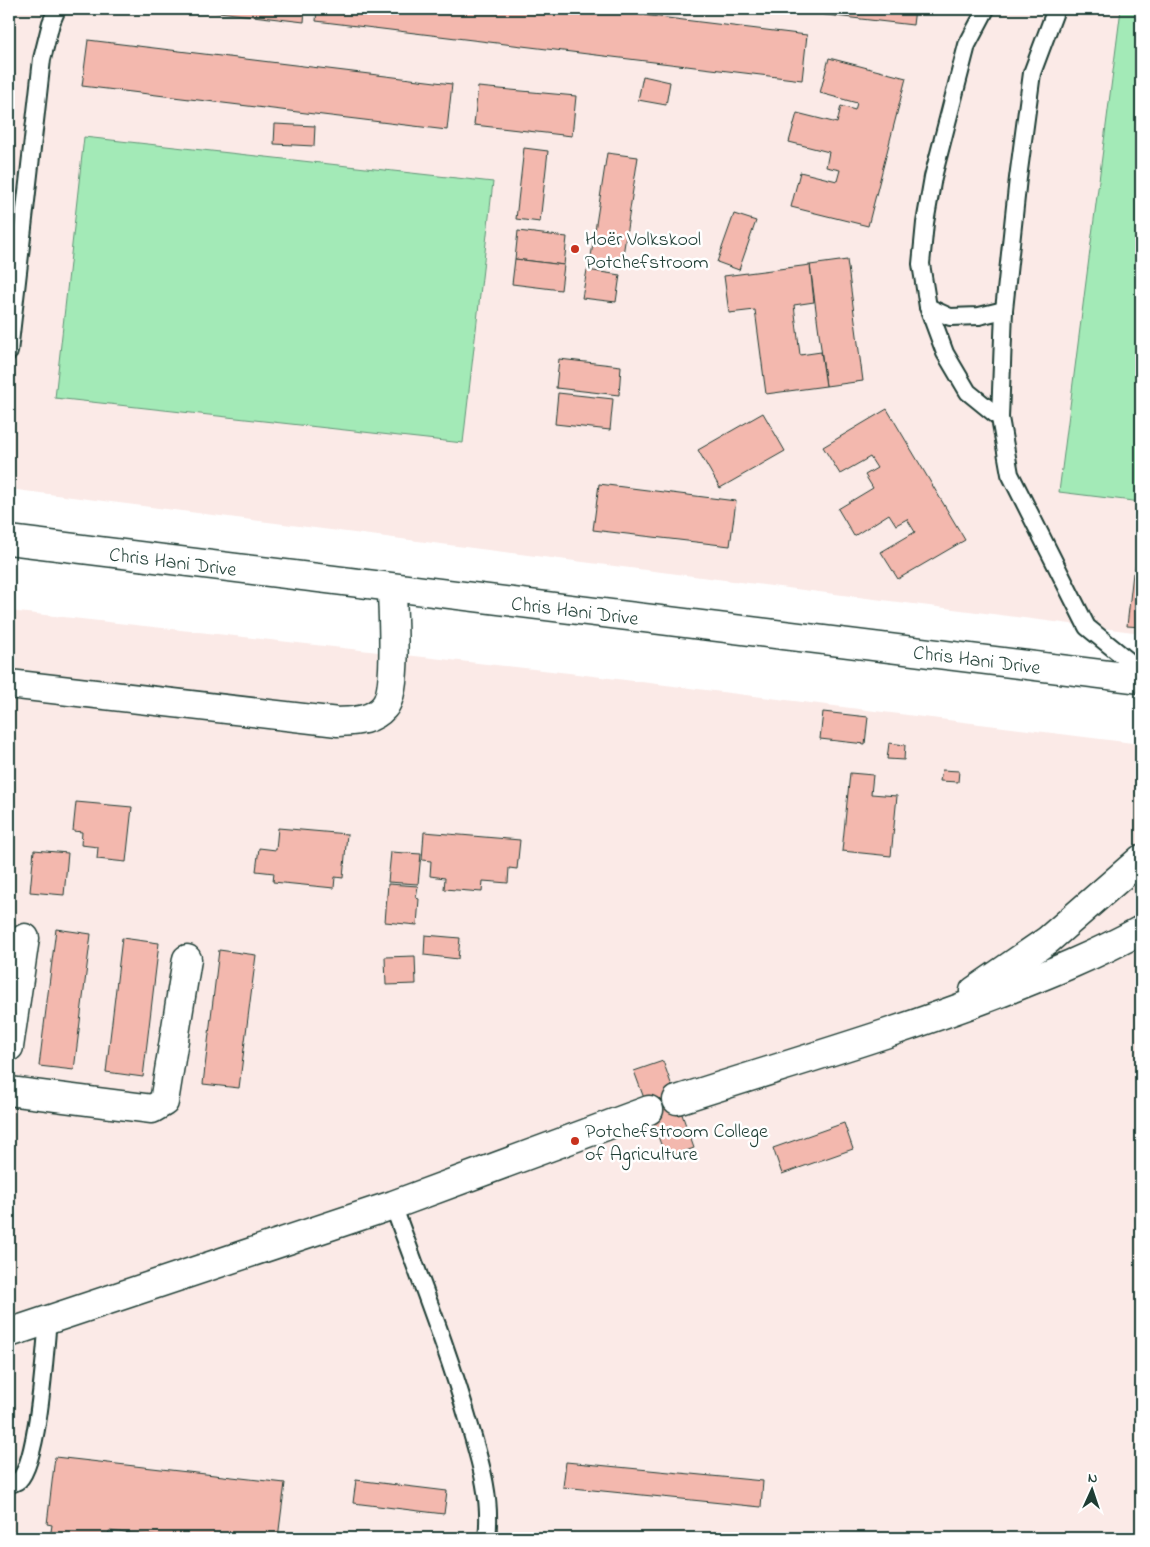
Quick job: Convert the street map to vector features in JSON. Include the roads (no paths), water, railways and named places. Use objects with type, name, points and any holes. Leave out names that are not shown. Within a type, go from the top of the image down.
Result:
[{"type":"street","name":"Chris Hani Drive","points":[[9,540],[1141,679]]},
{"type":"street","points":[[9,684],[338,722],[359,721],[373,716],[385,706],[390,690],[393,669],[392,588]]},
{"type":"street","points":[[938,1016],[1048,940],[1141,859]]},
{"type":"street","points":[[677,1100],[938,1016],[1030,981],[1112,946],[1141,930]]},
{"type":"street","points":[[9,1047],[25,938]]},
{"type":"street","points":[[9,1091],[152,1109],[164,1102],[187,959]]},
{"type":"street","points":[[9,1332],[393,1205],[649,1110]]},
{"type":"lane","points":[[9,352],[42,60],[51,24],[57,9]]},
{"type":"lane","points":[[986,9],[967,45],[933,177],[925,224],[921,264],[928,307],[945,353],[968,392],[1000,418]]},
{"type":"lane","points":[[1056,9],[1032,73],[1018,178],[1013,242],[1004,310],[1000,418],[1010,474],[1087,627],[1141,671]]},
{"type":"lane","points":[[928,307],[950,317],[979,316],[1004,310]]},
{"type":"lane","points":[[393,1205],[459,1388],[477,1451],[487,1491],[487,1538]]},
{"type":"lane","points":[[9,1484],[19,1480],[29,1462],[37,1425],[48,1319]]},
{"type":"place","name":"Hoër Volkskool Potchefstroom","points":[[575,249]]},
{"type":"place","name":"Potchefstroom College of Agriculture","points":[[575,1141]]}]
